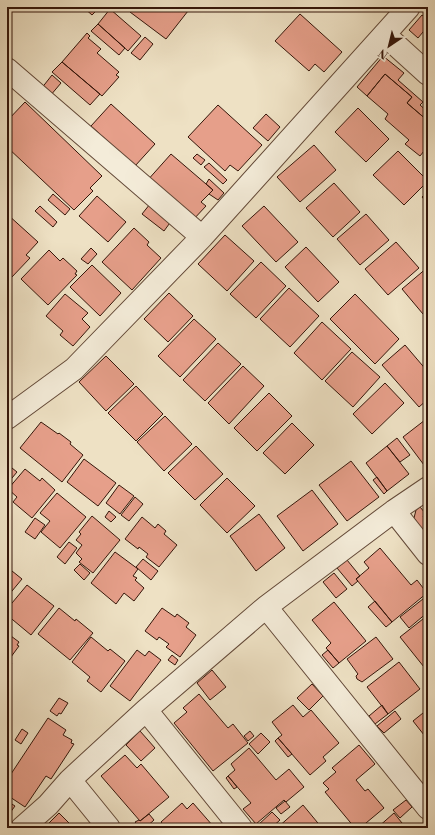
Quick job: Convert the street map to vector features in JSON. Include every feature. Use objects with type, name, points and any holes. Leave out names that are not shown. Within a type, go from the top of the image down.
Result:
[{"type":"street","points":[[7,418],[74,369],[202,237],[409,7]]},
{"type":"street","points":[[384,34],[428,74]]},
{"type":"street","points":[[7,69],[202,237]]},
{"type":"street","points":[[22,828],[48,805],[70,780],[146,710],[266,607],[394,511],[428,488]]},
{"type":"street","points":[[394,511],[428,554]]},
{"type":"street","points":[[266,607],[428,808]]},
{"type":"street","points":[[146,710],[241,828]]},
{"type":"street","points":[[70,780],[109,828]]},
{"type":"building","points":[[83,7],[100,7],[92,15]]},
{"type":"building","points":[[134,7],[183,7],[188,11],[166,39],[130,12]]},
{"type":"building","points":[[110,9],[141,36],[128,51],[98,24]]},
{"type":"building","points":[[300,14],[342,52],[324,72],[315,64],[309,71],[275,41]]},
{"type":"building","points":[[422,15],[428,20],[428,26],[418,38],[409,30]]},
{"type":"building","points":[[98,24],[125,48],[119,55],[91,31]]},
{"type":"building","points":[[87,33],[90,36],[88,38],[101,49],[97,53],[119,72],[116,75],[119,77],[102,96],[62,62]]},
{"type":"building","points":[[145,37],[153,44],[140,60],[131,53]]},
{"type":"building","points":[[383,56],[404,73],[398,80],[423,102],[420,105],[428,112],[428,121],[407,103],[412,97],[385,74],[367,96],[357,87]]},
{"type":"building","points":[[62,62],[100,94],[90,105],[52,72]]},
{"type":"building","points":[[385,74],[412,97],[407,103],[428,121],[428,146],[420,156],[405,144],[409,140],[385,119],[388,114],[367,96]]},
{"type":"building","points":[[52,75],[61,83],[50,96],[41,89]]},
{"type":"building","points":[[25,102],[102,176],[90,188],[93,191],[74,210],[7,147],[7,121]]},
{"type":"building","points":[[111,104],[155,144],[135,166],[91,126]]},
{"type":"building","points":[[218,105],[262,145],[238,171],[230,165],[225,171],[188,137]]},
{"type":"building","points":[[358,108],[389,139],[366,162],[335,132]]},
{"type":"building","points":[[266,114],[280,127],[268,141],[253,128]]},
{"type":"building","points":[[314,145],[336,170],[300,202],[277,177]]},
{"type":"building","points":[[398,151],[428,181],[404,205],[373,175]]},
{"type":"building","points":[[171,154],[213,190],[201,202],[206,206],[192,221],[146,182]]},
{"type":"building","points":[[197,154],[205,160],[201,165],[193,158]]},
{"type":"building","points":[[209,163],[227,180],[223,184],[204,167]]},
{"type":"building","points":[[209,179],[224,193],[218,200],[209,194],[213,190],[206,184]]},
{"type":"building","points":[[334,183],[360,212],[333,237],[306,208]]},
{"type":"building","points":[[428,191],[428,204],[422,197]]},
{"type":"building","points":[[53,194],[70,209],[65,215],[48,200]]},
{"type":"building","points":[[97,196],[126,222],[108,242],[79,216]]},
{"type":"building","points":[[150,204],[172,220],[164,231],[142,214]]},
{"type":"building","points":[[40,206],[57,222],[53,227],[35,211]]},
{"type":"building","points":[[264,206],[298,242],[276,262],[242,226]]},
{"type":"building","points":[[7,214],[38,242],[26,255],[30,258],[11,278],[7,274]]},
{"type":"building","points":[[366,214],[389,240],[360,265],[337,239]]},
{"type":"building","points":[[134,228],[149,242],[147,245],[161,258],[132,290],[102,262]]},
{"type":"building","points":[[225,235],[254,261],[227,291],[198,264]]},
{"type":"building","points":[[396,242],[419,268],[388,295],[365,269]]},
{"type":"building","points":[[306,247],[339,282],[318,302],[285,267]]},
{"type":"building","points":[[91,248],[97,254],[88,264],[81,259]]},
{"type":"building","points":[[49,250],[60,261],[63,258],[77,271],[75,274],[77,275],[48,305],[21,279]]},
{"type":"building","points":[[261,262],[286,286],[256,318],[230,294]]},
{"type":"building","points":[[92,265],[121,293],[100,316],[70,287]]},
{"type":"building","points":[[428,267],[428,310],[423,314],[402,289]]},
{"type":"building","points":[[289,288],[319,316],[290,347],[260,319]]},
{"type":"building","points":[[169,293],[193,316],[168,342],[144,319]]},
{"type":"building","points":[[65,294],[88,313],[82,319],[90,327],[73,346],[60,335],[63,331],[46,316]]},
{"type":"building","points":[[355,294],[399,339],[375,364],[330,319]]},
{"type":"building","points":[[194,319],[216,339],[180,377],[158,356]]},
{"type":"building","points":[[322,322],[351,349],[322,380],[294,353]]},
{"type":"building","points":[[218,343],[241,364],[205,401],[183,380]]},
{"type":"building","points":[[405,345],[428,372],[428,399],[419,407],[382,365]]},
{"type":"building","points":[[352,352],[380,377],[353,407],[325,381]]},
{"type":"building","points":[[106,356],[134,384],[106,411],[79,382]]},
{"type":"building","points":[[243,366],[264,386],[229,424],[208,403]]},
{"type":"building","points":[[385,383],[404,403],[372,434],[353,414]]},
{"type":"building","points":[[136,386],[163,414],[136,441],[108,413]]},
{"type":"building","points":[[269,393],[292,416],[257,451],[234,428]]},
{"type":"building","points":[[165,416],[192,444],[164,471],[137,442]]},
{"type":"building","points":[[425,420],[428,424],[428,462],[424,465],[403,437]]},
{"type":"building","points":[[41,422],[71,442],[70,444],[83,455],[62,482],[20,448]]},
{"type":"building","points":[[292,423],[314,445],[285,474],[263,453]]},
{"type":"building","points":[[397,438],[410,455],[400,462],[387,446]]},
{"type":"building","points":[[196,446],[223,474],[195,500],[168,473]]},
{"type":"building","points":[[387,446],[409,474],[387,491],[366,463]]},
{"type":"building","points":[[84,459],[116,483],[98,506],[67,482]]},
{"type":"building","points":[[351,461],[379,497],[347,521],[319,485]]},
{"type":"building","points":[[7,464],[17,472],[7,484]]},
{"type":"building","points":[[25,469],[40,481],[42,478],[55,490],[32,518],[13,502],[17,497],[8,489]]},
{"type":"building","points":[[377,477],[387,491],[384,494],[373,480]]},
{"type":"building","points":[[227,478],[255,506],[227,533],[200,505]]},
{"type":"building","points":[[119,485],[134,496],[120,514],[106,503]]},
{"type":"building","points":[[312,490],[338,524],[303,551],[277,516]]},
{"type":"building","points":[[57,493],[86,517],[60,548],[41,532],[50,521],[40,513]]},
{"type":"building","points":[[7,494],[12,498],[7,505]]},
{"type":"building","points":[[135,497],[143,504],[129,521],[121,515]]},
{"type":"building","points":[[420,507],[426,514],[423,516],[428,522],[428,538],[414,518],[416,510]]},
{"type":"building","points":[[109,511],[116,517],[111,522],[105,517]]},
{"type":"building","points":[[428,512],[428,522],[423,516]]},
{"type":"building","points":[[259,514],[285,548],[256,571],[230,536]]},
{"type":"building","points":[[92,516],[120,540],[93,573],[79,562],[82,559],[76,553],[82,545],[76,540],[81,534],[79,532]]},
{"type":"building","points":[[142,517],[155,528],[158,524],[166,531],[164,534],[177,545],[159,567],[146,557],[148,554],[139,547],[138,549],[125,539]]},
{"type":"building","points":[[35,518],[45,525],[35,539],[25,532]]},
{"type":"building","points":[[69,542],[77,548],[65,564],[57,557]]},
{"type":"building","points":[[380,548],[411,585],[417,580],[427,593],[392,622],[356,579],[369,568],[364,562]]},
{"type":"building","points":[[115,552],[138,569],[133,576],[137,578],[135,580],[144,588],[134,601],[124,593],[116,604],[91,583]]},
{"type":"building","points":[[143,559],[158,571],[151,580],[136,567]]},
{"type":"building","points":[[347,560],[360,576],[356,579],[358,581],[352,586],[337,568]]},
{"type":"building","points":[[80,564],[90,573],[84,580],[74,570]]},
{"type":"building","points":[[7,567],[22,579],[7,597]]},
{"type":"building","points":[[334,573],[347,589],[336,598],[323,582]]},
{"type":"building","points":[[27,585],[54,606],[31,635],[7,615],[7,609]]},
{"type":"building","points":[[428,595],[428,612],[409,628],[400,617]]},
{"type":"building","points":[[375,601],[392,622],[386,627],[368,607]]},
{"type":"building","points":[[334,602],[366,641],[339,663],[326,648],[331,643],[312,620]]},
{"type":"building","points":[[59,608],[75,621],[76,619],[93,633],[70,660],[38,634]]},
{"type":"building","points":[[162,608],[175,617],[177,614],[189,623],[186,627],[196,635],[180,657],[166,647],[169,644],[159,637],[157,640],[145,631]]},
{"type":"building","points":[[428,615],[428,672],[400,637]]},
{"type":"building","points":[[7,633],[19,642],[17,645],[19,646],[8,661],[12,663],[7,669]]},
{"type":"building","points":[[91,637],[108,651],[110,649],[125,661],[101,692],[87,681],[90,677],[72,662]]},
{"type":"building","points":[[376,637],[393,659],[362,682],[357,679],[356,676],[358,674],[347,659]]},
{"type":"building","points":[[137,650],[145,656],[149,651],[161,660],[130,701],[110,686]]},
{"type":"building","points":[[328,650],[339,663],[333,668],[322,655]]},
{"type":"building","points":[[172,655],[178,660],[175,665],[168,660]]},
{"type":"building","points":[[399,662],[420,689],[388,714],[367,687]]},
{"type":"building","points":[[212,670],[226,687],[210,700],[197,683]]},
{"type":"building","points":[[312,684],[323,696],[309,710],[297,698]]},
{"type":"building","points":[[199,694],[228,728],[233,724],[248,743],[213,771],[174,723],[187,712],[183,708]]},
{"type":"building","points":[[59,698],[68,703],[61,714],[59,713],[57,716],[50,711]]},
{"type":"building","points":[[293,705],[303,717],[311,710],[339,743],[323,757],[326,761],[310,775],[278,738],[282,735],[272,722]]},
{"type":"building","points":[[382,705],[388,714],[375,724],[369,716]]},
{"type":"building","points":[[428,709],[428,740],[413,721]]},
{"type":"building","points":[[395,711],[401,719],[384,733],[377,726]]},
{"type":"building","points":[[48,718],[66,730],[63,735],[72,740],[71,743],[74,744],[51,779],[46,776],[25,807],[7,795],[7,780]]},
{"type":"building","points":[[22,729],[28,733],[21,744],[15,740]]},
{"type":"building","points":[[140,731],[155,748],[141,761],[126,745]]},
{"type":"building","points":[[250,731],[254,736],[248,741],[244,736]]},
{"type":"building","points":[[261,733],[270,742],[258,754],[249,744]]},
{"type":"building","points":[[278,738],[292,754],[288,757],[275,741]]},
{"type":"building","points":[[359,745],[375,764],[356,780],[365,791],[368,789],[384,808],[360,828],[355,828],[325,792],[329,789],[323,783],[336,772],[332,768]]},
{"type":"building","points":[[249,748],[276,780],[289,769],[304,787],[286,802],[284,800],[256,824],[243,809],[251,803],[228,776],[235,770],[231,764]]},
{"type":"building","points":[[125,755],[137,768],[141,764],[169,797],[140,821],[101,776]]},
{"type":"building","points":[[228,776],[237,787],[234,789],[226,778]]},
{"type":"building","points":[[406,800],[412,807],[400,818],[393,810]]},
{"type":"building","points":[[7,801],[15,806],[7,817]]},
{"type":"building","points":[[285,801],[290,807],[281,814],[276,808]]},
{"type":"building","points":[[182,803],[187,809],[193,803],[213,826],[210,828],[166,828],[161,822]]},
{"type":"building","points":[[303,805],[322,828],[277,828]]},
{"type":"building","points":[[272,812],[280,820],[271,828],[259,828],[257,826]]},
{"type":"building","points":[[59,813],[74,828],[44,828]]},
{"type":"building","points":[[394,813],[406,828],[377,828]]},
{"type":"building","points":[[149,814],[154,820],[145,828],[140,828],[135,822],[140,821]]}]
